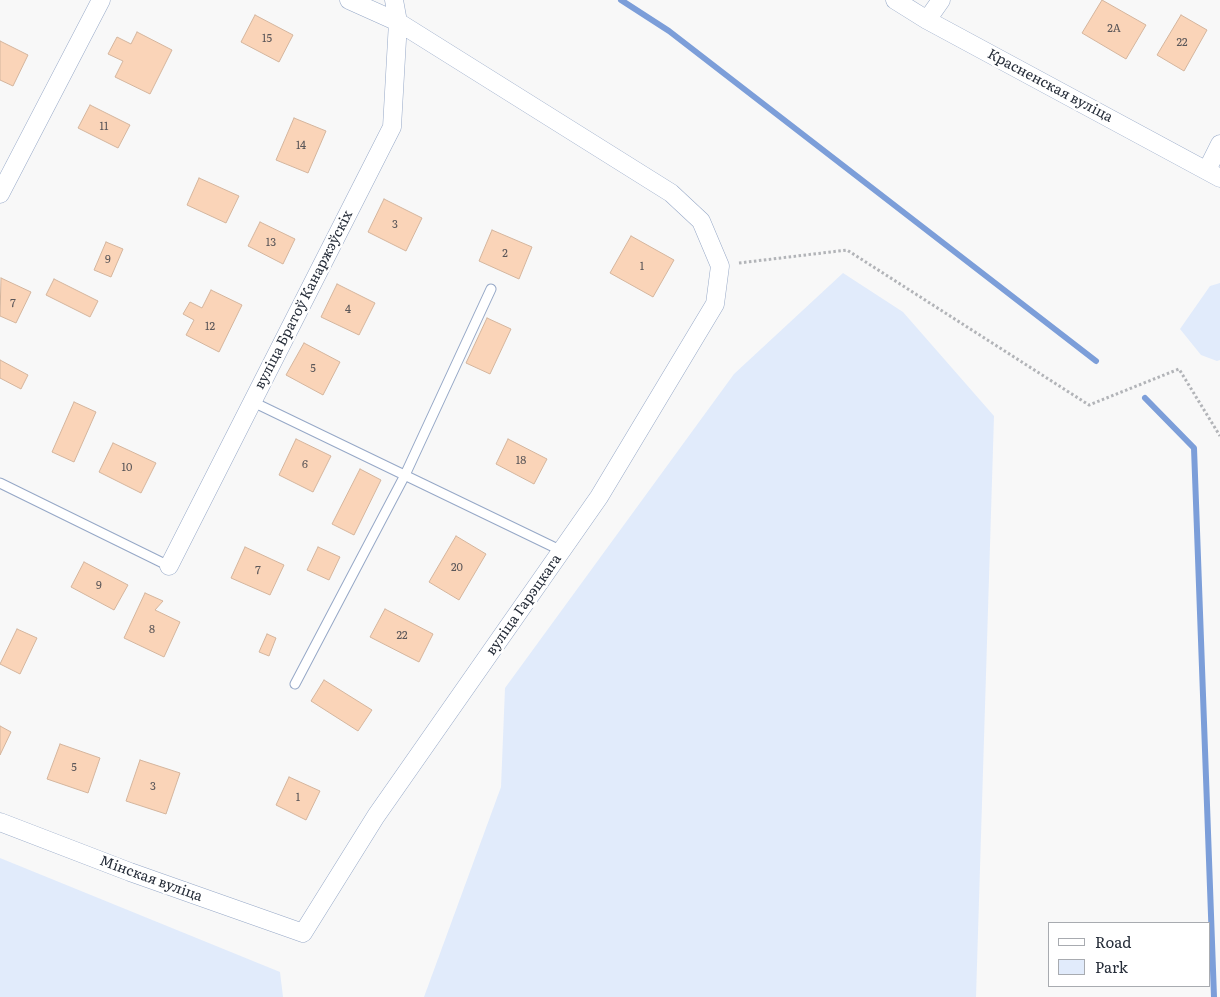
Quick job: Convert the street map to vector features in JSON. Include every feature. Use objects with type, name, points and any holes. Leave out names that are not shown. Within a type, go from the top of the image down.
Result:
[{"type":"street","points":[[0,194],[101,0]]},
{"type":"street","points":[[349,0],[398,22],[671,193],[701,221],[720,266]]},
{"type":"street","name":"вуліца Братоў Канаржэўскіх","points":[[169,566],[392,127],[398,22],[394,0]]},
{"type":"street","name":"Красненская вуліца","points":[[895,0],[927,20],[1213,174]]},
{"type":"street","points":[[927,20],[941,0]]},
{"type":"street","points":[[1213,174],[1220,144]]},
{"type":"street","name":"вуліца Гарэцкага","points":[[303,933],[376,816],[599,497],[715,304],[720,266]]},
{"type":"street","name":"Мінская вуліца","points":[[0,822],[130,872],[303,933]]},
{"type":"lane","points":[[295,684],[405,475],[491,289]]},
{"type":"lane","points":[[253,402],[562,551]]},
{"type":"lane","points":[[0,483],[169,566]]},
{"type":"path","points":[[720,266],[847,250],[1089,405],[1179,369],[1220,436]]},
{"type":"green space","points":[[843,273],[903,312],[994,416],[976,997],[424,997],[501,787],[505,688],[734,374]]},
{"type":"green space","points":[[1220,283],[1220,360],[1217,361],[1201,355],[1180,329],[1210,286]]},
{"type":"green space","points":[[0,858],[280,972],[283,997],[0,997]]},
{"type":"building","points":[[1102,0],[1146,25],[1126,59],[1082,33]]},
{"type":"building","points":[[255,15],[293,35],[279,62],[241,42]]},
{"type":"building","points":[[1181,15],[1207,30],[1184,71],[1157,55]]},
{"type":"building","points":[[137,32],[172,50],[150,94],[115,77],[123,61],[108,54],[117,37],[131,44]]},
{"type":"building","points":[[0,41],[28,55],[13,86],[0,80]]},
{"type":"building","points":[[90,105],[130,125],[118,148],[78,128]]},
{"type":"building","points":[[294,118],[326,131],[308,173],[276,160]]},
{"type":"building","points":[[199,178],[239,196],[226,223],[187,205]]},
{"type":"building","points":[[384,199],[422,218],[406,251],[368,232]]},
{"type":"building","points":[[260,222],[295,239],[283,264],[248,246]]},
{"type":"building","points":[[492,230],[532,247],[519,279],[479,261]]},
{"type":"building","points":[[631,236],[674,260],[653,297],[610,273]]},
{"type":"building","points":[[106,242],[123,249],[111,277],[94,270]]},
{"type":"building","points":[[1,278],[31,292],[16,323],[0,316]]},
{"type":"building","points":[[54,279],[98,301],[90,317],[46,295]]},
{"type":"building","points":[[337,284],[375,303],[359,335],[321,317]]},
{"type":"building","points":[[211,290],[242,305],[219,352],[186,335],[194,320],[183,314],[190,302],[202,308]]},
{"type":"building","points":[[487,318],[511,329],[490,374],[466,363]]},
{"type":"building","points":[[304,343],[340,362],[323,395],[286,375]]},
{"type":"building","points":[[0,360],[28,375],[21,389],[0,378]]},
{"type":"building","points":[[74,402],[96,412],[74,462],[52,452]]},
{"type":"building","points":[[296,439],[331,456],[313,492],[279,475]]},
{"type":"building","points":[[508,439],[547,459],[534,484],[496,464]]},
{"type":"building","points":[[113,443],[156,463],[141,493],[99,472]]},
{"type":"building","points":[[360,469],[381,480],[354,535],[332,524]]},
{"type":"building","points":[[456,536],[486,554],[459,600],[429,582]]},
{"type":"building","points":[[245,547],[284,565],[270,595],[231,578]]},
{"type":"building","points":[[318,547],[340,557],[329,580],[307,570]]},
{"type":"building","points":[[84,562],[128,585],[114,610],[71,587]]},
{"type":"building","points":[[145,593],[163,601],[155,610],[180,622],[164,657],[124,638]]},
{"type":"building","points":[[385,609],[433,634],[419,662],[370,637]]},
{"type":"building","points":[[17,629],[37,638],[20,674],[0,664]]},
{"type":"building","points":[[267,634],[276,638],[269,656],[259,652]]},
{"type":"building","points":[[324,680],[372,710],[358,731],[311,701]]},
{"type":"building","points":[[0,726],[11,732],[0,755]]},
{"type":"building","points":[[60,744],[100,758],[88,793],[47,779]]},
{"type":"building","points":[[140,760],[180,773],[166,814],[126,801]]},
{"type":"building","points":[[289,777],[320,791],[306,820],[276,805]]},
{"type":"waterway","points":[[621,0],[669,31],[1096,361]]},
{"type":"waterway","points":[[1145,398],[1194,448],[1214,997]]}]
